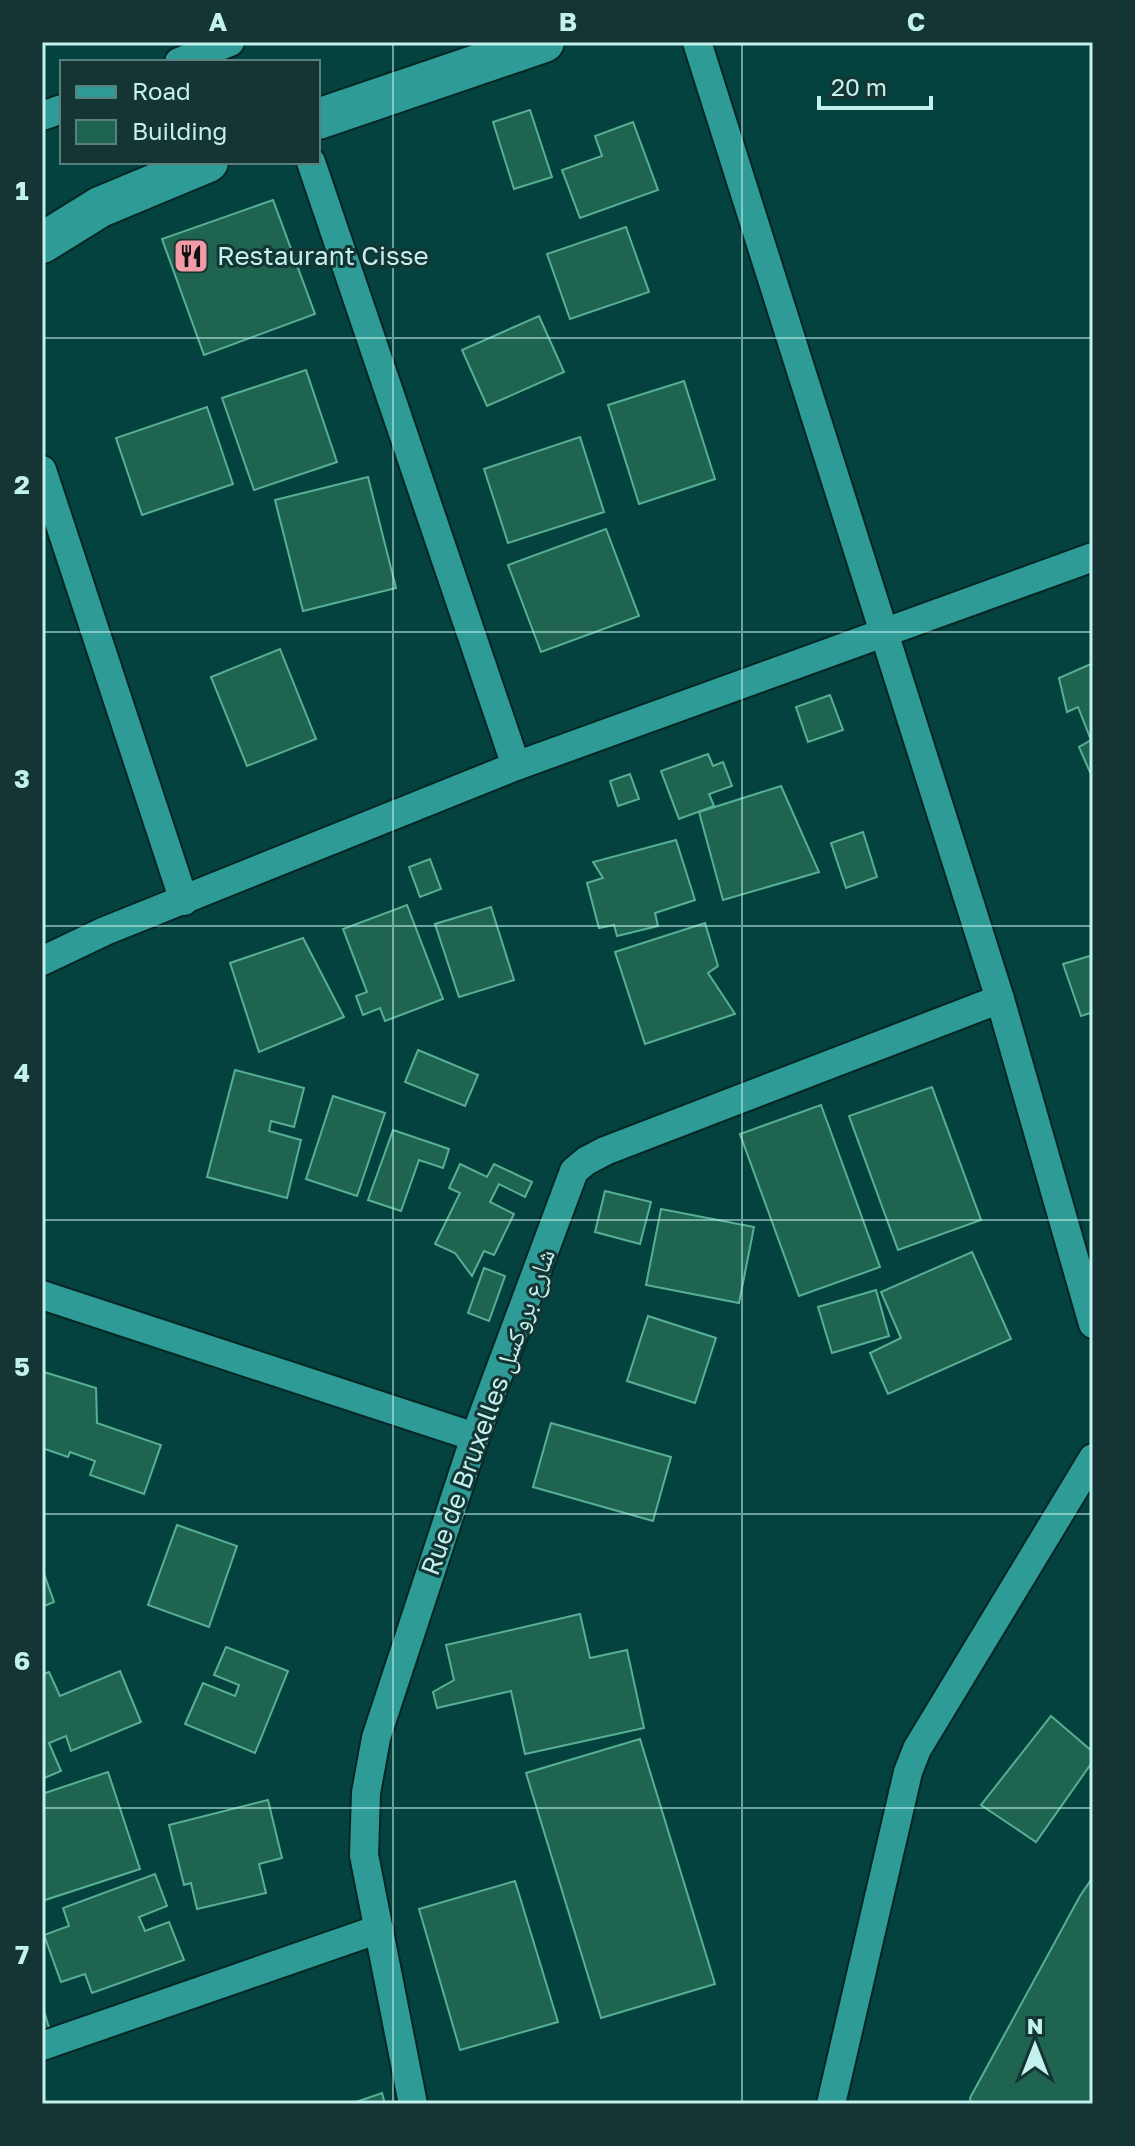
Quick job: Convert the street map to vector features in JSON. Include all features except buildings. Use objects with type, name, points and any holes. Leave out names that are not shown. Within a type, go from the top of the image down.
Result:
[{"type":"street","points":[[184,60],[230,42]]},
{"type":"street","points":[[320,118],[544,42]]},
{"type":"street","points":[[697,42],[1000,999],[1093,1324]]},
{"type":"street","points":[[42,243],[100,207],[203,164]]},
{"type":"street","points":[[312,164],[516,766]]},
{"type":"street","points":[[42,470],[184,901]]},
{"type":"street","points":[[42,961],[105,931],[516,766],[1093,557]]},
{"type":"street","name":"Rue de Bruxelles شارع بروكسل","points":[[413,2104],[364,1855],[366,1793],[376,1738],[475,1437],[574,1171],[605,1151],[1000,999]]},
{"type":"street","points":[[42,1295],[475,1437]]},
{"type":"street","points":[[831,2104],[908,1772],[917,1749],[1093,1458]]},
{"type":"street","points":[[42,2046],[379,1929]]},
{"type":"place","name":"Restaurant Cisse","points":[[191,256]]}]
